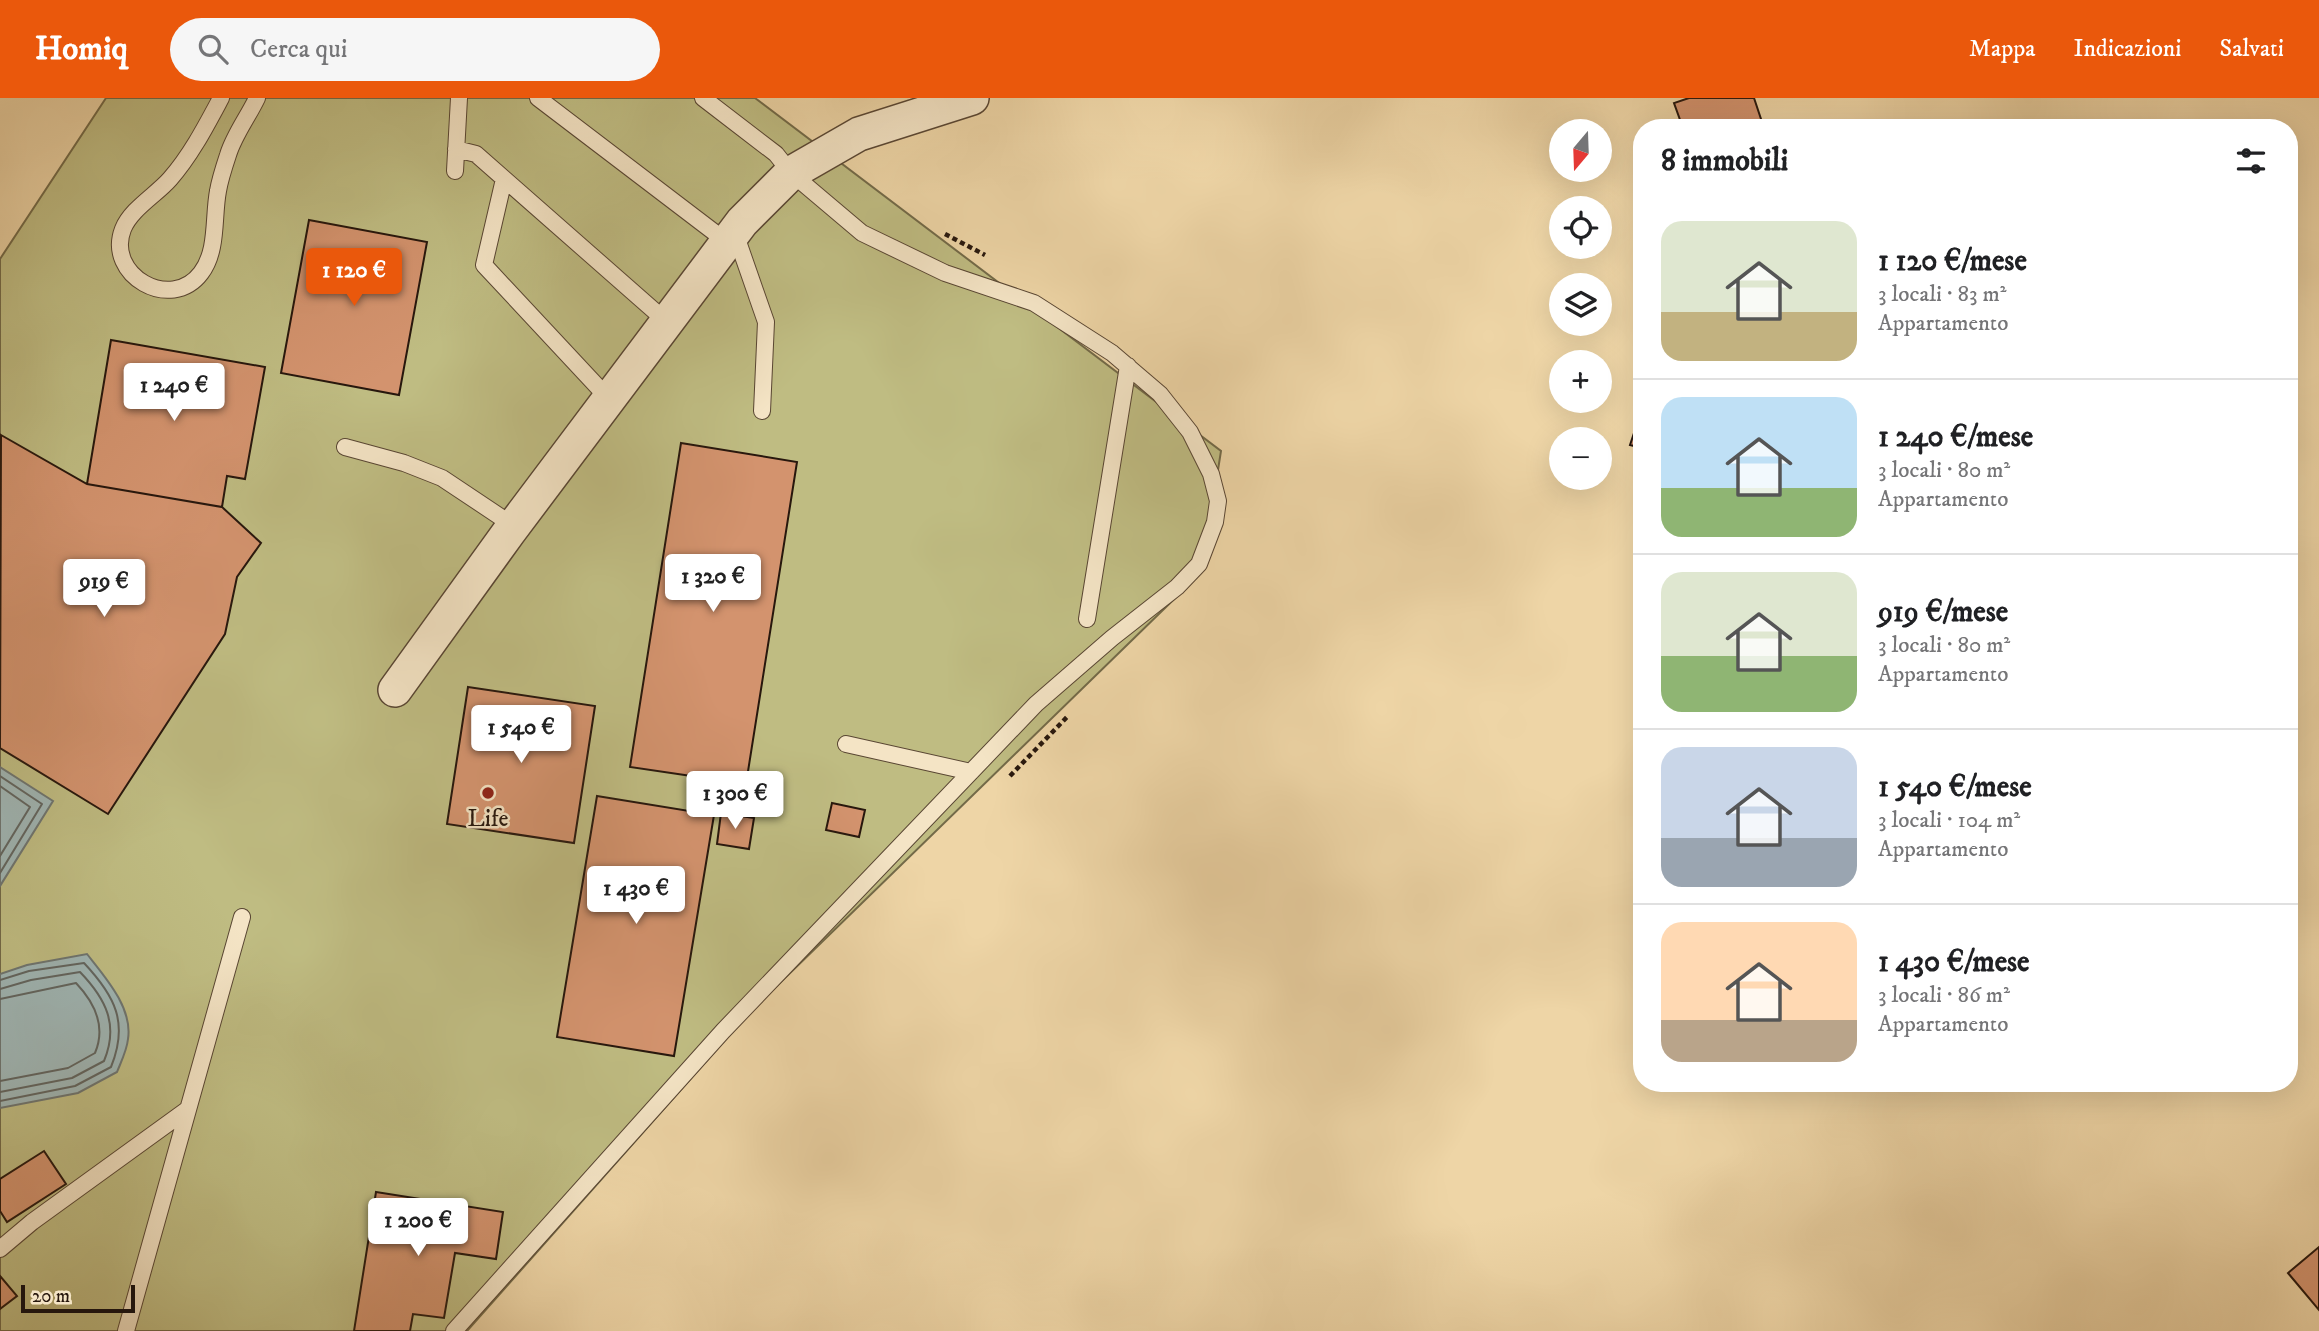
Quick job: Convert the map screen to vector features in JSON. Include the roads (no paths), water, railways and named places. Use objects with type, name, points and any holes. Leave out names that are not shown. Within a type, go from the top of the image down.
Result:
[{"type":"street","points":[[395,690],[730,237],[791,173],[859,134],[972,98]]},
{"type":"lane","points":[[221,98],[203,132],[171,178],[129,218],[122,231],[120,247],[123,261],[142,284],[171,290],[186,285],[199,276],[208,264],[218,190],[229,151],[257,98]]},
{"type":"lane","points":[[455,171],[459,98]]},
{"type":"lane","points":[[538,98],[730,237],[766,322],[762,411]]},
{"type":"lane","points":[[454,1331],[723,1031],[1036,704],[1112,638],[1177,587],[1199,564],[1211,533],[1218,501],[1211,474],[1190,432],[1160,394],[1112,353],[1034,303],[945,274],[862,233],[791,173],[776,154],[703,98]]},
{"type":"lane","points":[[456,149],[476,154],[667,322]]},
{"type":"lane","points":[[504,179],[484,265],[609,399]]},
{"type":"lane","points":[[1087,619],[1128,366]]},
{"type":"lane","points":[[345,447],[404,463],[442,478],[514,526]]},
{"type":"lane","points":[[846,744],[971,772]]},
{"type":"lane","points":[[126,1331],[242,916]]},
{"type":"lane","points":[[0,1249],[32,1222],[188,1110]]},
{"type":"water","points":[[0,767],[53,801],[0,886]]},
{"type":"water","points":[[87,954],[116,994],[126,1016],[127,1043],[117,1072],[78,1093],[0,1108],[0,974],[27,965]]},
{"type":"place","name":"Life","points":[[488,793]]}]
